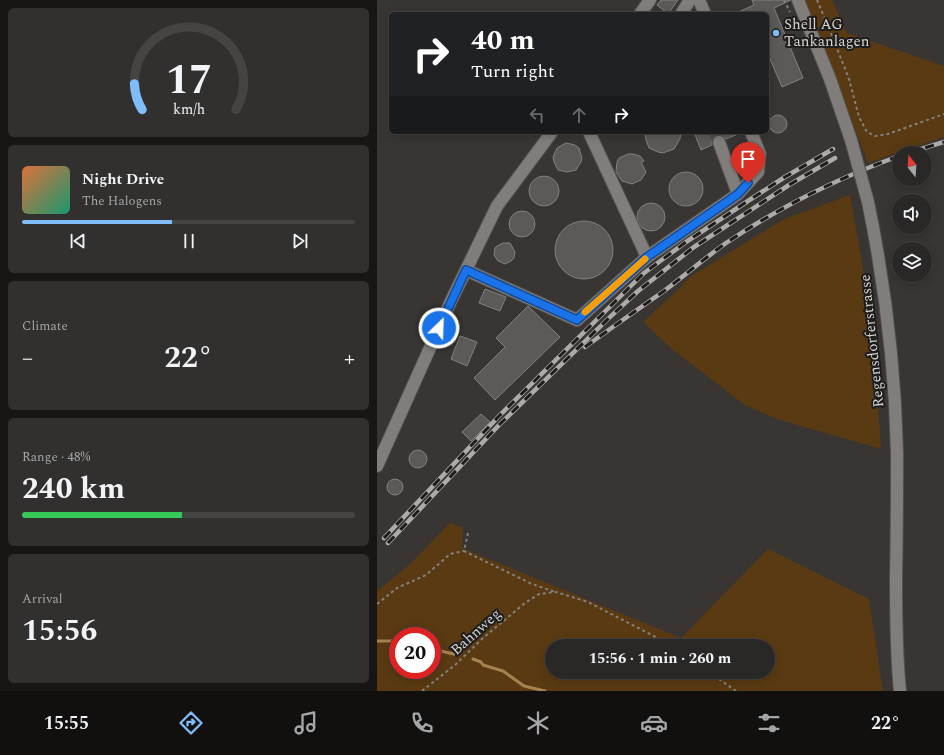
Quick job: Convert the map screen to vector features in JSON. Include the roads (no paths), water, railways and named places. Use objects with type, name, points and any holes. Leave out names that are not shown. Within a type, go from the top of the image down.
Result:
[{"type":"street","points":[[641,12],[650,0]]},
{"type":"street","points":[[682,12],[690,0]]},
{"type":"street","points":[[699,0],[704,12]]},
{"type":"street","name":"Regensdorferstrasse","points":[[797,0],[831,79],[851,140],[868,202],[879,254],[887,310],[894,381],[897,451],[897,636],[900,691]]},
{"type":"street","points":[[377,466],[466,270],[497,206],[551,134]]},
{"type":"street","points":[[590,134],[647,257]]},
{"type":"street","points":[[466,270],[577,320],[647,257],[738,194],[758,172],[761,154],[752,134]]},
{"type":"street","points":[[719,142],[738,194]]},
{"type":"waterway","points":[[377,641],[389,641]]},
{"type":"waterway","points":[[441,651],[458,655]]},
{"type":"waterway","points":[[473,659],[481,662],[483,665],[503,671],[524,686],[545,691]]},
{"type":"tunnel","points":[[715,134],[719,142]]},
{"type":"railway","points":[[931,146],[944,142]]},
{"type":"railway","points":[[384,538],[499,416],[644,273],[686,242],[754,197],[833,149]]},
{"type":"railway","points":[[388,543],[499,425],[638,291],[694,247],[789,185],[835,158]]},
{"type":"railway","points":[[585,347],[664,291],[726,243],[767,217],[810,194],[892,159]]},
{"type":"place","name":"Shell AG Tankanlagen","points":[[776,33]]}]
